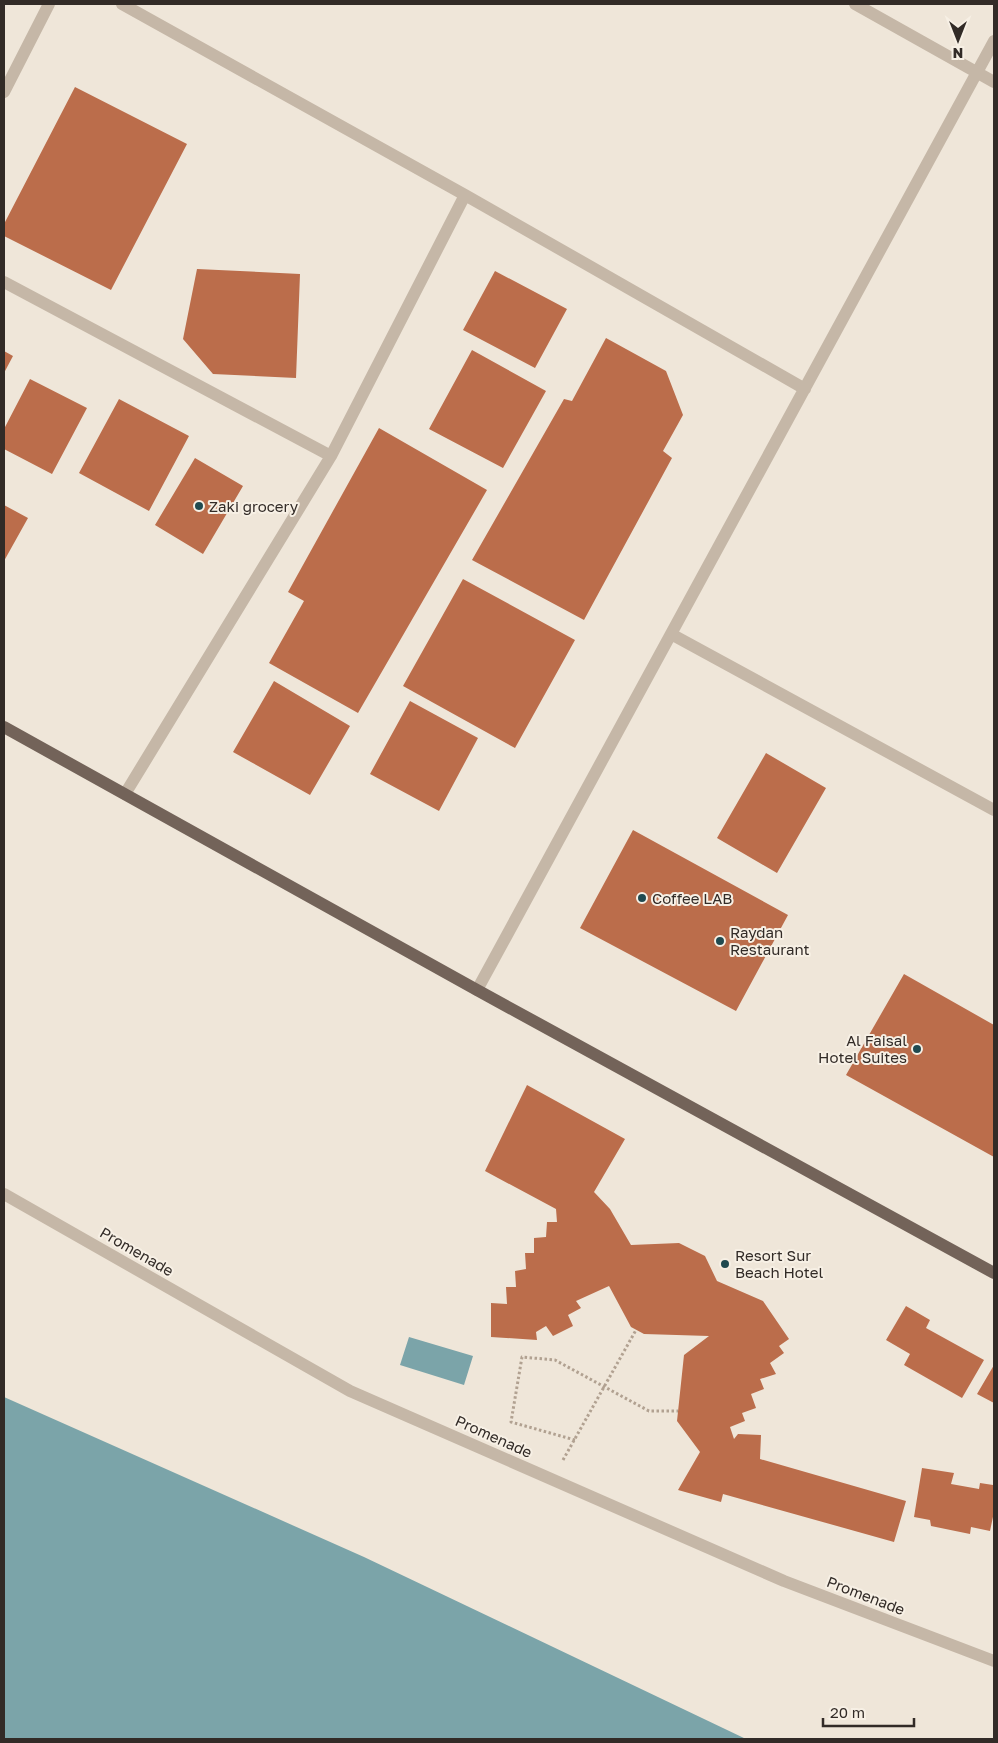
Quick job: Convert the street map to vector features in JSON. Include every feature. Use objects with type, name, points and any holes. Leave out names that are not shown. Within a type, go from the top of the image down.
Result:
[{"type":"main road","points":[[4,727],[477,990],[994,1273]]},
{"type":"street","points":[[4,92],[50,4]]},
{"type":"street","points":[[122,4],[464,195],[805,389]]},
{"type":"street","points":[[856,4],[994,82]]},
{"type":"street","points":[[477,990],[994,42]]},
{"type":"street","points":[[125,794],[331,456],[464,195]]},
{"type":"street","points":[[4,282],[331,456]]},
{"type":"street","points":[[672,634],[994,810]]},
{"type":"street","name":"Promenade","points":[[4,1194],[350,1391],[784,1581],[994,1661]]},
{"type":"path","points":[[553,1480],[636,1330]]},
{"type":"path","points":[[575,1440],[511,1422],[522,1357],[555,1360],[649,1411],[678,1412]]},
{"type":"water","points":[[409,1337],[473,1356],[464,1385],[400,1365]]},
{"type":"water","points":[[4,1397],[364,1557],[746,1739],[4,1739]]},
{"type":"building","points":[[75,87],[187,144],[111,290],[4,236],[4,224]]},
{"type":"building","points":[[197,269],[300,274],[296,378],[213,374],[183,339]]},
{"type":"building","points":[[495,271],[567,309],[535,368],[463,330]]},
{"type":"building","points":[[606,338],[666,371],[683,415],[663,451],[672,458],[584,620],[472,560],[564,399],[572,401]]},
{"type":"building","points":[[472,350],[546,391],[503,468],[429,429]]},
{"type":"building","points":[[4,351],[13,356],[4,373]]},
{"type":"building","points":[[30,379],[87,408],[52,474],[4,449],[4,429]]},
{"type":"building","points":[[119,399],[189,436],[149,511],[79,473]]},
{"type":"building","points":[[379,428],[487,490],[358,713],[269,663],[304,601],[288,592]]},
{"type":"building","name":"Zaki grocery","points":[[195,458],[243,486],[203,554],[155,525]]},
{"type":"building","points":[[4,505],[28,518],[4,561]]},
{"type":"building","points":[[463,579],[575,640],[515,748],[403,686]]},
{"type":"building","points":[[274,681],[350,726],[310,795],[233,752]]},
{"type":"building","points":[[410,701],[478,738],[439,811],[370,774]]},
{"type":"building","points":[[766,753],[826,788],[777,873],[717,838]]},
{"type":"building","points":[[633,830],[788,915],[736,1011],[580,928]]},
{"type":"building","name":"Al Faisal Hotel Suites","points":[[904,974],[994,1025],[994,1157],[846,1075]]},
{"type":"building","points":[[527,1085],[625,1139],[594,1192],[610,1209],[631,1245],[679,1243],[705,1256],[717,1281],[763,1301],[789,1339],[779,1346],[784,1353],[770,1363],[776,1374],[760,1379],[764,1389],[751,1394],[756,1408],[742,1413],[745,1421],[730,1427],[734,1439],[738,1434],[761,1435],[760,1459],[906,1501],[894,1542],[723,1494],[721,1502],[678,1490],[700,1452],[677,1421],[684,1355],[709,1336],[644,1334],[631,1327],[609,1286],[576,1301],[581,1308],[568,1315],[573,1326],[553,1336],[546,1326],[536,1332],[537,1340],[491,1337],[491,1303],[507,1304],[506,1287],[516,1287],[515,1271],[526,1269],[525,1253],[534,1253],[534,1238],[546,1237],[547,1222],[557,1222],[556,1209],[485,1171]]},
{"type":"building","points":[[906,1306],[930,1320],[926,1328],[984,1360],[962,1398],[904,1365],[910,1354],[886,1340]]},
{"type":"building","points":[[994,1365],[994,1403],[977,1394]]},
{"type":"building","points":[[922,1468],[954,1473],[951,1484],[979,1489],[980,1483],[993,1485],[994,1512],[990,1531],[971,1527],[970,1534],[931,1526],[930,1520],[914,1517]]},
{"type":"place","name":"Zaki grocery","points":[[199,506]]},
{"type":"place","name":"Coffee LAB","points":[[642,898]]},
{"type":"place","name":"Raydan Restaurant","points":[[720,941]]},
{"type":"place","name":"Al Faisal Hotel Suites","points":[[917,1049]]},
{"type":"place","name":"Resort Sur Beach Hotel","points":[[725,1264]]}]
